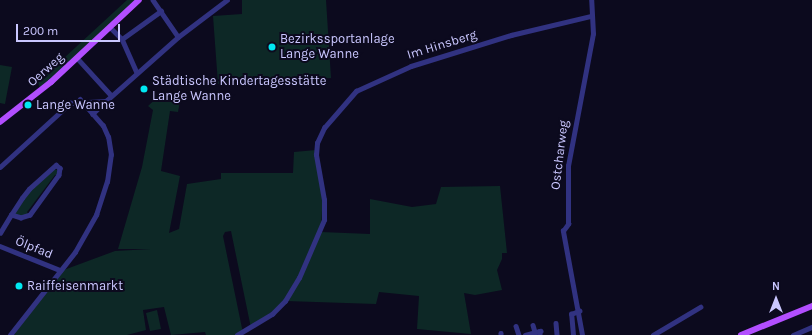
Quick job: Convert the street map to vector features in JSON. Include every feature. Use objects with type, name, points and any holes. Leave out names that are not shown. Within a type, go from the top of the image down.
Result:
[{"type":"main road","name":"Oerweg","points":[[0,122],[50,82],[139,0]]},
{"type":"main road","points":[[741,335],[812,306]]},
{"type":"street","points":[[153,0],[177,35]]},
{"type":"street","points":[[92,114],[111,95],[138,72],[227,0]]},
{"type":"street","name":"Ostcharweg","points":[[582,335],[579,311],[563,231],[568,224],[568,166],[593,34],[590,16],[591,0]]},
{"type":"street","points":[[122,39],[161,11]]},
{"type":"street","name":"Im Hinsberg","points":[[237,335],[272,314],[286,301],[299,278],[324,220],[317,143],[324,128],[356,91],[411,66],[511,35],[590,16]]},
{"type":"street","points":[[112,29],[122,39],[138,72]]},
{"type":"street","points":[[79,60],[111,95]]},
{"type":"street","points":[[0,167],[70,102],[80,100],[106,100]]},
{"type":"street","points":[[10,335],[75,252],[96,215],[111,166],[108,137],[80,100]]},
{"type":"street","points":[[0,233],[11,215],[29,189],[56,165],[60,168],[59,175],[30,215],[21,218],[11,215]]},
{"type":"street","name":"Ölpfad","points":[[0,246],[60,270]]},
{"type":"street","points":[[50,266],[52,280]]},
{"type":"street","points":[[653,335],[700,307]]},
{"type":"street","points":[[573,335],[571,314],[579,311]]},
{"type":"street","points":[[556,322],[557,335]]},
{"type":"street","points":[[533,325],[535,332]]},
{"type":"street","points":[[516,326],[519,335]]},
{"type":"street","points":[[793,335],[812,327]]},
{"type":"street","points":[[525,335],[540,331],[540,335]]},
{"type":"green space","points":[[127,0],[138,0],[40,89],[38,82]]},
{"type":"green space","name":"Bezirkssportanlage Lange Wanne","points":[[242,0],[326,0],[331,78],[218,84],[213,16],[242,14]]},
{"type":"green space","points":[[0,65],[12,67],[5,104],[0,103]]},
{"type":"green space","points":[[161,94],[181,95],[178,112],[170,111],[161,171],[180,176],[169,233],[179,229],[187,184],[221,179],[221,173],[293,173],[294,152],[316,150],[323,189],[321,232],[370,234],[370,199],[412,207],[436,204],[441,187],[500,186],[507,253],[502,253],[502,259],[497,270],[502,290],[475,295],[464,293],[471,334],[417,329],[419,296],[379,292],[376,304],[286,301],[251,328],[231,231],[225,232],[223,236],[243,333],[236,335],[206,335],[205,332],[171,335],[164,307],[143,310],[146,330],[127,335],[14,335],[61,271],[115,251],[151,249],[118,249],[142,167],[153,110],[148,106]]},
{"type":"green space","points":[[54,169],[57,170],[57,175],[55,175],[27,212],[28,214],[22,217],[14,214],[31,189]]},
{"type":"green space","points":[[157,310],[161,329],[150,331],[146,313]]},
{"type":"place","name":"Bezirkssportanlage Lange Wanne","points":[[272,47]]},
{"type":"place","name":"Städtische Kindertagesstätte Lange Wanne","points":[[144,89]]},
{"type":"place","name":"Lange Wanne","points":[[28,105]]},
{"type":"place","name":"Raiffeisenmarkt","points":[[19,286]]}]
